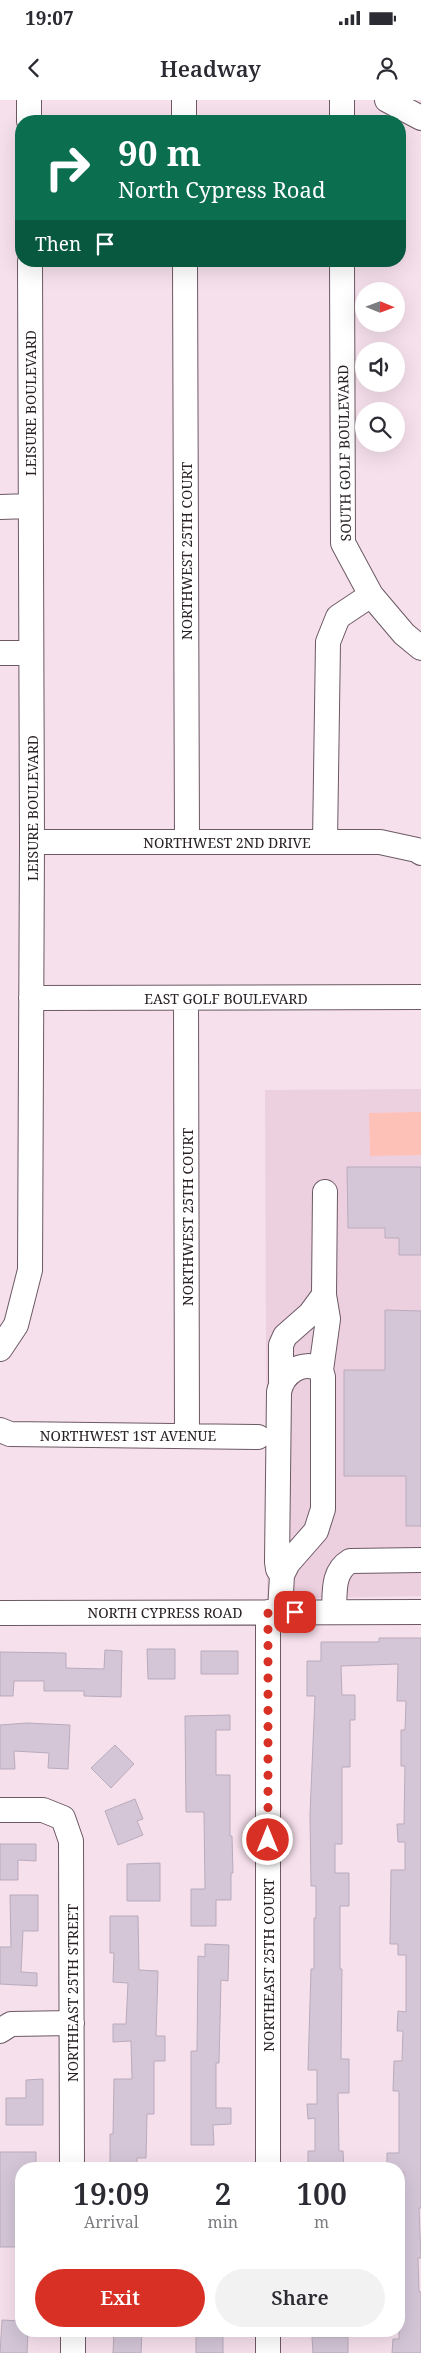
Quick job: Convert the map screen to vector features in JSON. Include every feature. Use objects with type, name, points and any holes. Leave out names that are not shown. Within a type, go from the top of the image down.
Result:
[{"type":"street","points":[[29,100],[29,115]]},
{"type":"street","points":[[184,100],[184,115]]},
{"type":"street","points":[[342,100],[342,115]]},
{"type":"street","points":[[386,100],[421,118]]},
{"type":"street","name":"LEISURE BOULEVARD","points":[[0,1349],[16,1325],[30,1270],[32,652],[30,267]]},
{"type":"street","name":"NORTHWEST 25TH COURT","points":[[185,267],[187,841]]},
{"type":"street","name":"SOUTH GOLF BOULEVARD","points":[[342,267],[343,543],[371,595],[404,634],[421,648]]},
{"type":"street","points":[[0,507],[30,506]]},
{"type":"street","points":[[325,842],[328,642],[338,617],[371,595]]},
{"type":"street","points":[[0,653],[32,652]]},
{"type":"street","name":"NORTHWEST 2ND DRIVE","points":[[32,842],[380,842],[417,850],[421,853]]},
{"type":"street","name":"EAST GOLF BOULEVARD","points":[[31,998],[421,997]]},
{"type":"street","name":"NORTHWEST 25TH COURT","points":[[186,998],[187,1436]]},
{"type":"street","points":[[282,1575],[288,1563],[316,1531],[323,1509],[324,1385],[321,1370],[328,1319],[324,1295],[325,1192]]},
{"type":"street","name":"NORTHEAST 25TH COURT","points":[[268,2162],[274,1612],[282,1575],[278,1569],[277,1562],[281,1345],[285,1336],[310,1314],[324,1295]]},
{"type":"street","points":[[281,1381],[293,1370],[301,1367],[314,1366],[321,1370]]},
{"type":"street","name":"NORTHWEST 1ST AVENUE","points":[[0,1430],[10,1434],[258,1437]]},
{"type":"street","points":[[278,1533],[303,1547]]},
{"type":"street","points":[[334,1612],[337,1572],[342,1565],[350,1561],[421,1560]]},
{"type":"street","name":"NORTH CYPRESS ROAD","points":[[0,1613],[421,1612]]},
{"type":"street","name":"NORTHEAST 25TH STREET","points":[[0,1810],[43,1810],[64,1818],[71,1841],[72,2162]]},
{"type":"street","points":[[0,2031],[11,2024],[72,2023]]},
{"type":"street","points":[[73,2337],[73,2353]]},
{"type":"street","points":[[268,2337],[268,2353]]},
{"type":"shaded area","points":[[421,1089],[421,1596],[267,1599],[265,1090]]},
{"type":"shaded area","points":[[421,1112],[421,1155],[370,1156],[369,1113]]},
{"type":"building","points":[[347,1167],[421,1167],[421,1255],[399,1255],[399,1238],[385,1238],[385,1228],[348,1228]]},
{"type":"building","points":[[385,1310],[421,1311],[421,1526],[406,1526],[406,1476],[344,1476],[344,1370],[385,1370]]},
{"type":"building","points":[[379,1638],[421,1638],[421,2208],[419,2208],[421,2258],[418,2258],[419,2292],[421,2292],[421,2353],[392,2353],[393,2339],[405,2337],[405,2162],[387,2162],[387,2153],[399,2153],[399,2091],[393,2091],[394,2061],[402,2061],[403,2031],[397,2031],[398,2011],[406,2012],[406,1955],[398,1955],[398,1944],[390,1944],[391,1870],[405,1870],[405,1842],[398,1842],[397,1824],[404,1824],[405,1766],[401,1766],[401,1730],[405,1730],[406,1701],[397,1701],[398,1664],[341,1666],[342,1695],[355,1695],[355,1720],[350,1720],[350,1767],[342,1767],[342,1844],[335,1844],[335,1873],[349,1873],[349,1906],[340,1906],[340,1969],[342,1969],[341,2059],[349,2059],[349,2093],[338,2093],[339,2151],[343,2151],[344,2162],[308,2162],[308,2151],[315,2151],[315,2118],[308,2119],[307,2104],[317,2104],[317,2070],[308,2070],[311,1969],[314,1969],[316,1886],[311,1886],[310,1814],[315,1696],[307,1696],[307,1661],[321,1661],[321,1642],[379,1642]]},
{"type":"building","points":[[147,1649],[175,1649],[175,1679],[148,1679]]},
{"type":"building","points":[[105,1650],[122,1651],[121,1697],[84,1696],[84,1691],[44,1691],[44,1681],[14,1681],[13,1696],[0,1696],[0,1652],[66,1653],[66,1668],[104,1669]]},
{"type":"building","points":[[201,1651],[238,1651],[238,1674],[201,1674]]},
{"type":"building","points":[[230,1715],[230,1730],[216,1730],[216,1775],[230,1775],[230,1836],[232,1836],[233,1873],[231,1873],[231,1900],[216,1900],[216,1926],[191,1926],[191,1889],[205,1889],[204,1812],[186,1812],[185,1716]]},
{"type":"building","points":[[27,1723],[70,1725],[68,1769],[48,1768],[49,1753],[14,1751],[15,1769],[0,1769],[0,1725]]},
{"type":"building","points":[[115,1745],[134,1764],[111,1788],[91,1768]]},
{"type":"building","points":[[135,1799],[143,1819],[137,1821],[143,1835],[118,1845],[105,1811]]},
{"type":"building","points":[[0,1844],[36,1844],[36,1861],[18,1860],[18,1880],[0,1880]]},
{"type":"building","points":[[160,1863],[160,1901],[127,1901],[127,1864]]},
{"type":"building","points":[[10,1895],[38,1895],[38,1931],[23,1931],[21,1972],[37,1973],[37,1986],[0,1984],[0,1947],[11,1947]]},
{"type":"building","points":[[110,1916],[138,1916],[139,1970],[158,1971],[156,2036],[165,2036],[165,2061],[154,2061],[154,2114],[147,2114],[146,2158],[137,2158],[137,2162],[110,2162],[110,2134],[113,2134],[114,2079],[132,2079],[131,2041],[113,2042],[113,2024],[126,2024],[128,1983],[113,1982],[114,1953],[110,1953]]},
{"type":"building","points":[[205,1944],[229,1945],[228,1981],[221,1980],[219,2063],[216,2063],[216,2108],[231,2108],[231,2124],[213,2125],[214,2145],[191,2145],[191,2051],[197,2051],[198,1956],[205,1957]]},
{"type":"building","points":[[43,2079],[43,2125],[6,2125],[6,2098],[26,2098],[26,2080]]},
{"type":"building","points":[[0,2152],[36,2152],[36,2162],[15,2162],[15,2247],[0,2247]]},
{"type":"building","points":[[2,2320],[15,2321],[15,2337],[28,2337],[27,2353],[0,2353]]},
{"type":"building","points":[[114,2337],[142,2337],[141,2353],[113,2353]]},
{"type":"building","points":[[196,2337],[223,2337],[223,2353],[196,2353]]},
{"type":"building","points":[[312,2337],[348,2337],[348,2353],[313,2353]]},
{"type":"route","points":[[268,1840],[268,1612],[295,1612]]}]
